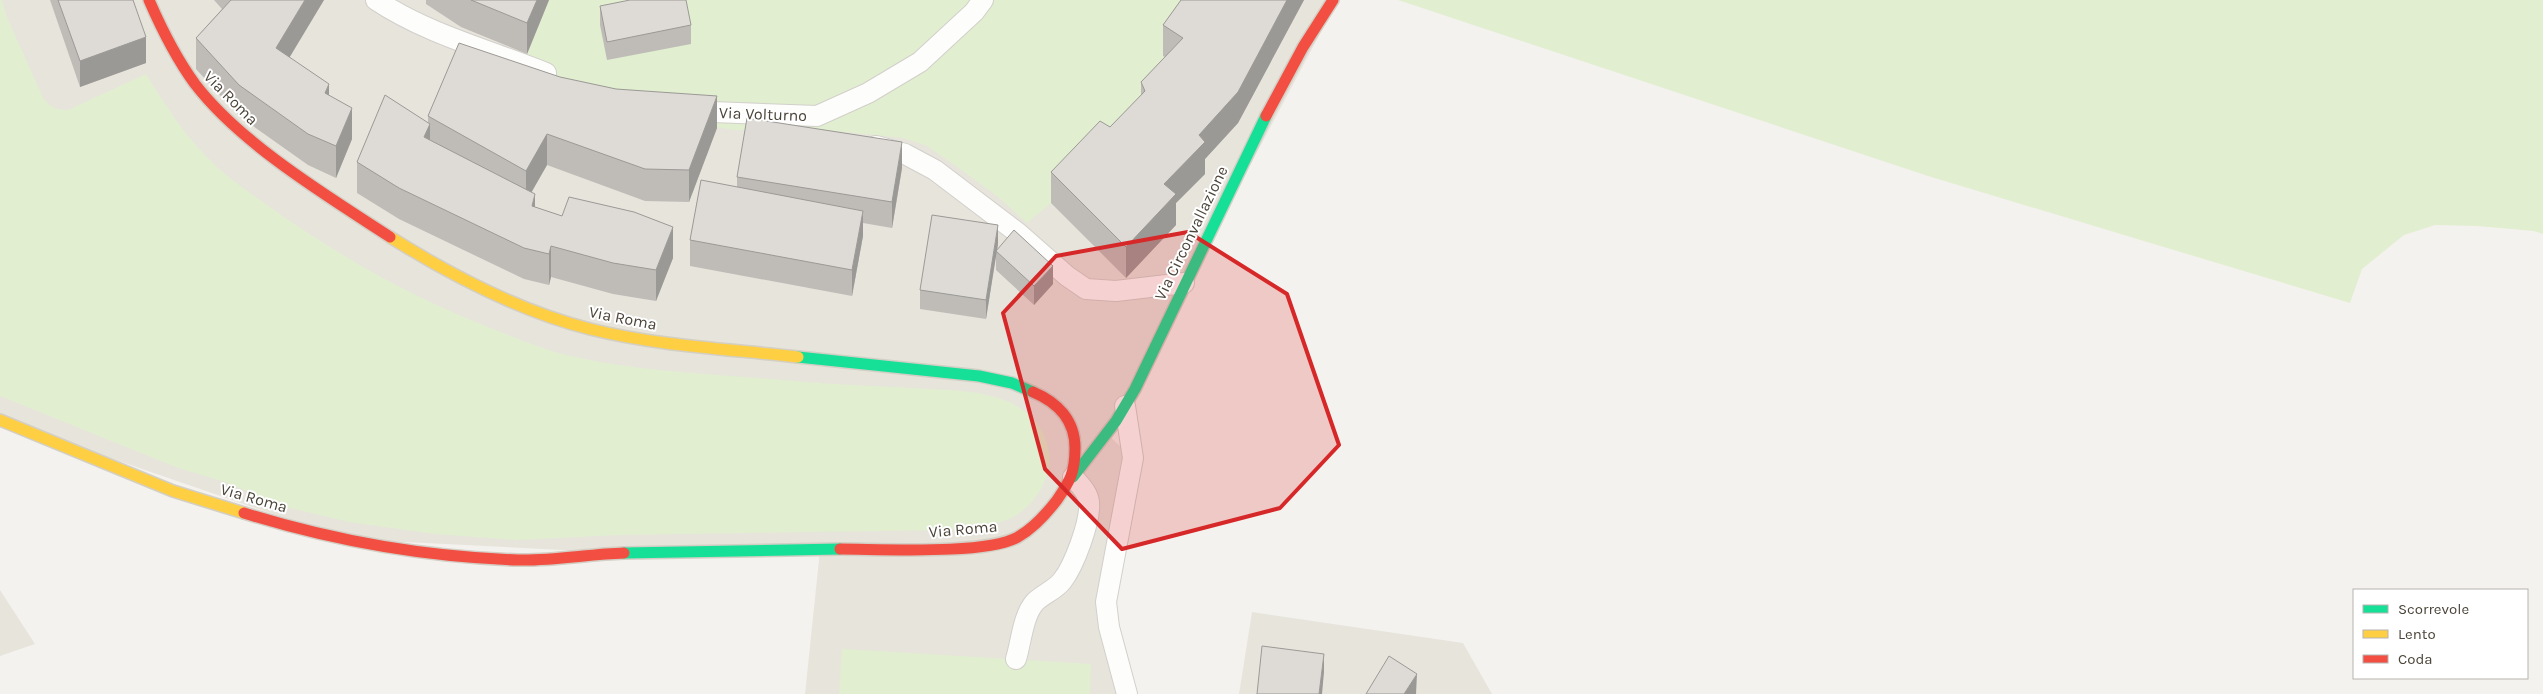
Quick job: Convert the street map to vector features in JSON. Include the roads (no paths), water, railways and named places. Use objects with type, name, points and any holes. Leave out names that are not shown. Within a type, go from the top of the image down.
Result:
[{"type":"street","name":"Via Roma","points":[[0,420],[173,491],[266,520],[345,539],[431,552],[519,560],[622,554],[984,547],[1010,540],[1030,529],[1060,499],[1073,477],[1074,441],[1064,413],[1050,399],[1012,383],[979,376],[619,336],[562,321],[489,293],[382,232],[240,132],[210,104],[194,85],[166,40],[148,0]]},
{"type":"street","name":"Via Circonvallazione","points":[[1073,477],[1098,447],[1125,406],[1287,75],[1314,27],[1333,0]]},
{"type":"lane","points":[[376,0],[392,10],[460,41],[567,82]]},
{"type":"lane","name":"Via Volturno","points":[[676,107],[713,112],[816,116],[868,93],[920,62],[983,0]]},
{"type":"lane","points":[[862,142],[905,154],[935,170],[1032,244],[1067,276],[1086,289],[1116,291],[1184,283]]},
{"type":"lane","points":[[1125,406],[1133,458],[1106,602],[1109,627],[1126,694]]},
{"type":"lane","points":[[1016,659],[1028,613],[1035,601],[1049,594],[1062,580],[1075,556],[1084,529],[1089,501],[1083,488],[1073,477]]}]
